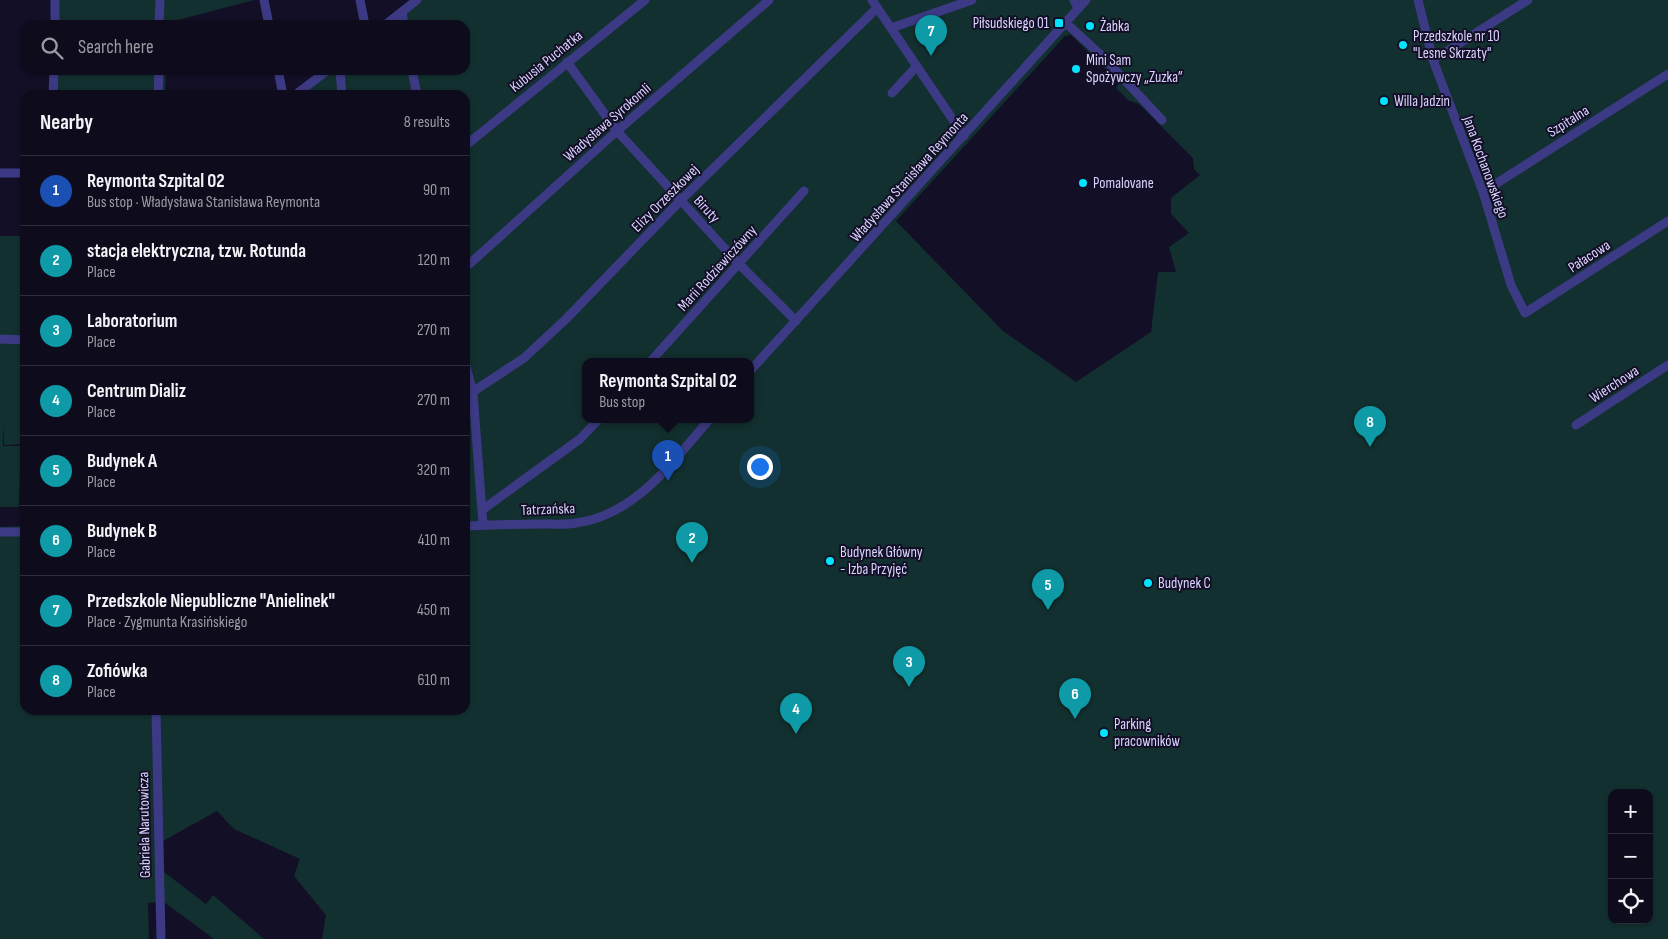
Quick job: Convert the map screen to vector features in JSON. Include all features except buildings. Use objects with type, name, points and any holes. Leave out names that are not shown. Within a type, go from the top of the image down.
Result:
[{"type":"street","points":[[55,20],[56,0]]},
{"type":"street","points":[[159,20],[160,0]]},
{"type":"street","points":[[264,0],[268,20]]},
{"type":"street","points":[[360,0],[364,20]]},
{"type":"street","points":[[392,20],[417,0]]},
{"type":"street","name":"Kubusia Puchatka","points":[[470,142],[645,0]]},
{"type":"street","name":"Władysława Syrokomli","points":[[470,263],[617,131],[769,0]]},
{"type":"street","points":[[891,28],[958,2],[972,0]]},
{"type":"street","points":[[1074,0],[1078,10]]},
{"type":"street","name":"Władysława Stanisława Reymonta","points":[[754,367],[1086,0]]},
{"type":"street","name":"Jana Kochanowskiego","points":[[1418,0],[1433,60],[1483,192],[1511,285],[1525,313]]},
{"type":"street","points":[[1433,60],[1528,0]]},
{"type":"street","points":[[875,4],[964,136]]},
{"type":"street","name":"Elizy Orzeszkowej","points":[[470,394],[524,358],[566,319],[875,4]]},
{"type":"street","points":[[402,12],[403,20]]},
{"type":"street","points":[[1066,23],[1104,58],[1162,120]]},
{"type":"street","name":"Biruty","points":[[567,62],[617,131],[739,264],[796,321]]},
{"type":"street","points":[[892,93],[917,66]]},
{"type":"street","name":"Szpitalna","points":[[1483,192],[1668,74]]},
{"type":"street","points":[[53,90],[54,75]]},
{"type":"street","points":[[158,90],[159,75]]},
{"type":"street","points":[[279,75],[281,90]]},
{"type":"street","points":[[302,90],[322,75]]},
{"type":"street","points":[[340,75],[342,90]]},
{"type":"street","points":[[413,75],[416,90]]},
{"type":"street","points":[[0,173],[20,173]]},
{"type":"street","name":"Marii Rodziewiczówny","points":[[654,358],[804,191]]},
{"type":"street","name":"Pałacowa","points":[[1525,313],[1668,221]]},
{"type":"street","points":[[0,338],[20,340]]},
{"type":"street","name":"Wierchowa","points":[[1576,425],[1668,365]]},
{"type":"street","points":[[470,404],[483,525]]},
{"type":"street","points":[[482,510],[580,439],[595,423]]},
{"type":"street","name":"Tatrzańska","points":[[470,526],[576,523],[607,514],[629,502],[661,475],[706,423]]},
{"type":"street","points":[[0,532],[20,532]]},
{"type":"street","name":"Gabriela Narutowicza","points":[[156,715],[161,939]]},
{"type":"green space","points":[[52,0],[254,0],[178,20],[51,20]]},
{"type":"green space","points":[[410,0],[1668,0],[1668,939],[322,939],[326,915],[294,876],[300,859],[234,829],[217,811],[163,841],[164,872],[206,904],[213,895],[264,939],[214,939],[164,902],[148,903],[149,939],[0,939],[0,527],[20,526],[20,715],[470,715],[470,90],[295,90],[315,75],[470,75],[470,20],[384,20]],"holes":[[[1071,35],[1120,83],[1116,88],[1128,100],[1139,104],[1193,158],[1194,169],[1200,175],[1171,198],[1171,214],[1189,233],[1169,247],[1176,272],[1158,272],[1151,332],[1076,382],[1003,331],[896,221],[1065,36]]]},
{"type":"green space","points":[[50,75],[166,75],[165,90],[50,90]]},
{"type":"green space","points":[[0,236],[20,236],[20,444],[4,445],[3,421],[3,446],[20,446],[19,507],[0,507]]},
{"type":"place","name":"Piłsudskiego 01","points":[[1059,23]]},
{"type":"place","name":"Żabka","points":[[1090,26]]},
{"type":"place","name":"Przedszkole nr 10 \"Lesne Skrzaty\"","points":[[1403,45]]},
{"type":"place","name":"Przedszkole Niepubliczne \"Anielinek\"","points":[[931,56]]},
{"type":"place","name":"Mini Sam Spożywczy „Zuzka”","points":[[1076,69]]},
{"type":"place","name":"Willa Jadzin","points":[[1384,101]]},
{"type":"place","name":"Pomalovane","points":[[1083,183]]},
{"type":"place","name":"Zofiówka","points":[[1370,447]]},
{"type":"place","name":"Reymonta Szpital 02","points":[[668,481]]},
{"type":"place","name":"Budynek Główny - Izba Przyjęć","points":[[830,561]]},
{"type":"place","name":"stacja elektryczna, tzw. Rotunda","points":[[692,563]]},
{"type":"place","name":"Budynek C","points":[[1148,583]]},
{"type":"place","name":"Budynek A","points":[[1048,610]]},
{"type":"place","name":"Laboratorium","points":[[909,687]]},
{"type":"place","name":"Budynek B","points":[[1075,719]]},
{"type":"place","name":"Parking pracowników","points":[[1104,733]]},
{"type":"place","name":"Centrum Dializ","points":[[796,734]]}]
